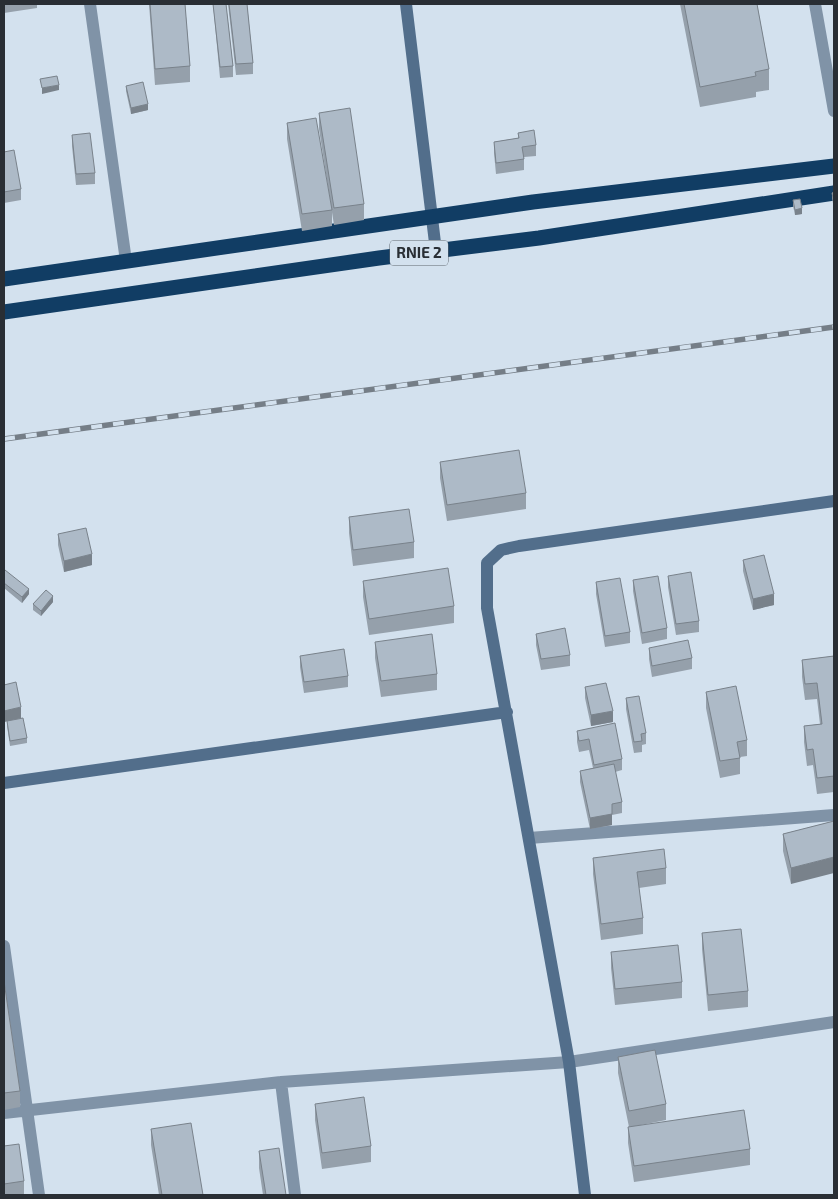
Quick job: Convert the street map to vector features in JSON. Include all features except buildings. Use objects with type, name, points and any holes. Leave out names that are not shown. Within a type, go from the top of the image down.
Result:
[{"type":"highway","name":"RNIE 2","points":[[4,279],[431,219],[533,202],[834,166]]},
{"type":"highway","name":"RNIE 2","points":[[4,312],[539,238],[834,193]]},
{"type":"street","points":[[90,4],[126,261]]},
{"type":"street","points":[[406,4],[436,251]]},
{"type":"street","points":[[815,4],[834,111]]},
{"type":"street","points":[[585,1195],[569,1062],[507,712],[486,608],[487,562],[501,550],[834,500]]},
{"type":"street","points":[[4,783],[507,712]]},
{"type":"street","points":[[529,838],[834,815]]},
{"type":"street","points":[[4,946],[39,1195]]},
{"type":"street","points":[[4,1113],[281,1082],[569,1062],[834,1022]]},
{"type":"street","points":[[281,1082],[295,1195]]},
{"type":"railway","points":[[4,439],[834,327]]}]
